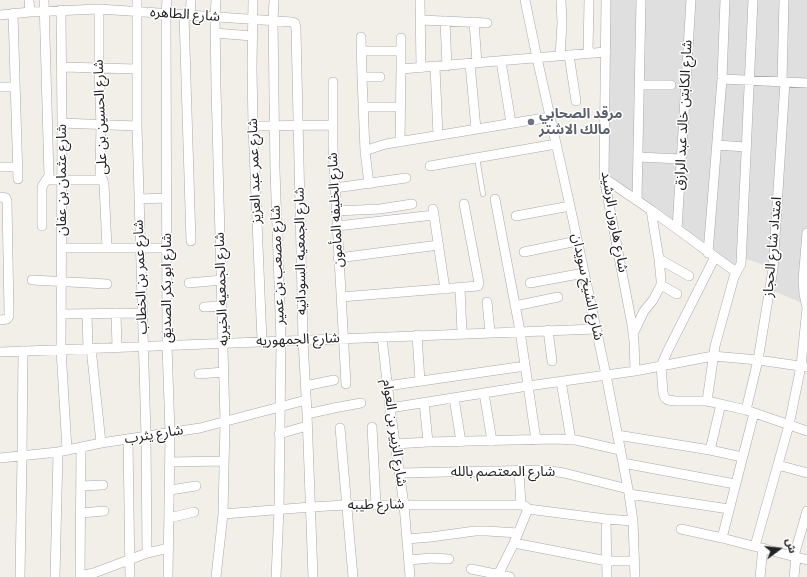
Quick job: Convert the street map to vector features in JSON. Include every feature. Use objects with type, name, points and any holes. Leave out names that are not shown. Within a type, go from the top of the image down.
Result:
[{"type":"street","points":[[30,0],[30,12]]},
{"type":"street","points":[[42,226],[42,188],[48,176],[44,0]]},
{"type":"street","points":[[74,0],[75,10]]},
{"type":"street","name":"شارع عمر بن الخطاب","points":[[137,0],[137,126],[146,436],[147,553]]},
{"type":"street","name":"شارع ابو بكر الصديق","points":[[167,0],[167,345],[170,433],[168,577]]},
{"type":"street","points":[[190,241],[187,16],[191,0]]},
{"type":"street","name":"شارع الجمعيه الخيريه","points":[[216,0],[215,33],[225,422],[223,514],[216,577]]},
{"type":"street","name":"شارع عمر عبد العزيز","points":[[253,0],[253,126],[262,341]]},
{"type":"street","name":"شارع مصعب بن عمير","points":[[274,0],[275,170],[281,341],[279,407],[279,510],[276,577]]},
{"type":"street","points":[[420,0],[421,68]]},
{"type":"street","name":"شارع الشيخ سويدان","points":[[525,0],[606,375],[623,464],[633,521],[635,577]]},
{"type":"street","points":[[561,0],[565,56],[576,101]]},
{"type":"street","points":[[588,54],[589,0]]},
{"type":"street","name":"شارع هارون الرشيد","points":[[606,0],[604,178],[633,334],[635,371]]},
{"type":"street","points":[[637,200],[641,0]]},
{"type":"street","name":"شارع الكابتن خالد عبد الرازق","points":[[677,229],[691,0]]},
{"type":"street","points":[[725,0],[712,255],[661,366],[663,393],[665,398],[668,400],[707,401],[721,404],[807,431]]},
{"type":"street","points":[[707,401],[715,346],[736,272],[741,264],[753,0]]},
{"type":"street","name":"امتداد شارع الحجاز","points":[[722,538],[742,457],[773,269],[784,82],[784,0]]},
{"type":"street","name":"شارع الطاهره","points":[[0,15],[75,10],[103,6],[137,12],[292,22]]},
{"type":"street","name":"شارع الحسين بن على","points":[[103,6],[99,68],[101,125],[100,174],[103,180],[107,248]]},
{"type":"street","name":"شارع عثمان بن عفان","points":[[55,577],[62,451],[60,314],[62,180],[61,10]]},
{"type":"street","points":[[13,13],[18,179]]},
{"type":"street","points":[[420,20],[487,23]]},
{"type":"street","points":[[444,21],[447,66]]},
{"type":"street","name":"شارع الجمعيه السودانيه","points":[[292,22],[295,24],[296,29],[303,340],[313,577]]},
{"type":"street","points":[[474,22],[473,64],[476,129]]},
{"type":"street","points":[[215,33],[252,36]]},
{"type":"street","points":[[361,37],[363,107],[369,184]]},
{"type":"street","points":[[400,142],[401,38]]},
{"type":"street","points":[[362,51],[401,51]]},
{"type":"street","points":[[401,69],[606,52]]},
{"type":"street","points":[[501,61],[511,123]]},
{"type":"street","points":[[62,67],[137,69]]},
{"type":"street","points":[[435,67],[438,136]]},
{"type":"street","points":[[362,77],[380,77]]},
{"type":"street","points":[[722,79],[807,82]]},
{"type":"street","name":"شارع الخليفه المأمون","points":[[333,82],[333,148],[346,384]]},
{"type":"street","points":[[639,85],[671,85]]},
{"type":"street","points":[[0,87],[15,87]]},
{"type":"street","points":[[363,107],[401,107]]},
{"type":"street","points":[[366,151],[376,147],[400,142],[550,117]]},
{"type":"street","points":[[62,123],[137,126]]},
{"type":"street","points":[[253,126],[333,125]]},
{"type":"street","points":[[430,166],[556,144]]},
{"type":"street","points":[[717,145],[746,147]]},
{"type":"street","points":[[638,157],[681,159]]},
{"type":"street","points":[[0,166],[17,167]]},
{"type":"street","points":[[335,188],[406,178]]},
{"type":"street","points":[[604,178],[637,200],[736,272]]},
{"type":"street","points":[[46,180],[103,180]]},
{"type":"street","points":[[0,320],[5,320],[9,316],[4,233],[7,201],[3,198]]},
{"type":"street","points":[[139,199],[167,198]]},
{"type":"street","points":[[495,199],[520,331],[536,440]]},
{"type":"street","points":[[336,211],[380,209],[412,204]]},
{"type":"street","points":[[341,298],[476,287],[479,285],[464,204]]},
{"type":"street","points":[[516,216],[570,206]]},
{"type":"street","points":[[633,334],[644,311],[653,300],[661,286],[659,259],[651,210]]},
{"type":"street","points":[[337,226],[434,212],[445,289]]},
{"type":"street","points":[[760,577],[759,547],[778,465],[804,367],[806,308],[803,280],[807,233]]},
{"type":"street","points":[[524,252],[577,241]]},
{"type":"street","points":[[338,258],[439,245]]},
{"type":"street","points":[[61,248],[167,248]]},
{"type":"street","points":[[659,259],[689,276]]},
{"type":"street","points":[[530,283],[584,273]]},
{"type":"street","points":[[32,280],[107,284]]},
{"type":"street","points":[[190,282],[222,280]]},
{"type":"street","points":[[661,286],[677,294]]},
{"type":"street","points":[[460,288],[462,333]]},
{"type":"street","points":[[515,306],[558,297]]},
{"type":"street","points":[[487,302],[490,332]]},
{"type":"street","points":[[204,307],[222,306]]},
{"type":"street","points":[[60,314],[143,313]]},
{"type":"street","points":[[87,314],[101,443]]},
{"type":"street","points":[[116,314],[117,347]]},
{"type":"street","name":"شارع الجمهوريه","points":[[0,352],[596,328]]},
{"type":"street","points":[[548,330],[552,361]]},
{"type":"street","points":[[417,335],[420,381]]},
{"type":"street","name":"شارع الزبير بن العوام","points":[[382,337],[387,386],[404,505],[410,577]]},
{"type":"street","points":[[20,577],[23,351]]},
{"type":"street","points":[[390,408],[635,371],[713,356],[758,360],[804,367]]},
{"type":"street","points":[[387,386],[525,366]]},
{"type":"street","points":[[199,374],[224,372]]},
{"type":"street","points":[[305,386],[334,380]]},
{"type":"street","points":[[561,381],[571,440]]},
{"type":"street","points":[[484,393],[492,441]]},
{"type":"street","points":[[454,398],[461,442]]},
{"type":"street","name":"شارع يثرب","points":[[0,458],[62,451],[101,443],[200,428],[306,400]]},
{"type":"street","points":[[424,402],[428,442]]},
{"type":"street","points":[[307,414],[361,403]]},
{"type":"street","points":[[710,450],[721,404]]},
{"type":"street","points":[[279,434],[307,426]]},
{"type":"street","points":[[372,427],[376,505]]},
{"type":"street","points":[[340,428],[353,577]]},
{"type":"street","points":[[617,435],[710,450],[742,457]]},
{"type":"street","points":[[128,439],[130,577]]},
{"type":"street","points":[[395,444],[555,439],[571,440],[620,450]]},
{"type":"street","points":[[81,447],[80,576],[94,573],[147,553],[169,548]]},
{"type":"street","points":[[170,462],[224,461]]},
{"type":"street","points":[[623,464],[735,484]]},
{"type":"street","points":[[778,465],[807,473]]},
{"type":"street","points":[[497,576],[518,534],[524,507],[519,471]]},
{"type":"street","name":"شارع المعتصم بالله","points":[[400,473],[555,471],[628,491],[729,509]]},
{"type":"street","points":[[81,486],[103,485]]},
{"type":"street","points":[[170,490],[196,486]]},
{"type":"street","name":"شارع طيبه","points":[[223,514],[346,505],[524,507],[606,519],[633,521]]},
{"type":"street","points":[[80,513],[104,511]]},
{"type":"street","points":[[794,577],[795,557],[807,511]]},
{"type":"street","points":[[169,518],[194,512]]},
{"type":"street","points":[[606,519],[607,577]]},
{"type":"street","points":[[681,529],[807,560]]},
{"type":"street","points":[[407,539],[481,531],[518,534]]},
{"type":"street","points":[[514,543],[607,561],[634,561]]},
{"type":"street","points":[[409,560],[431,558],[449,559]]},
{"type":"street","points":[[471,569],[497,576],[510,577]]},
{"type":"lane","points":[[477,158],[483,194]]},
{"type":"shaded area","points":[[609,0],[807,0],[807,297],[804,304],[772,290],[776,269],[740,257],[736,269],[606,175]]},
{"type":"place","name":"مرقد الصحابي مالك الاشتر","points":[[531,122]]}]
